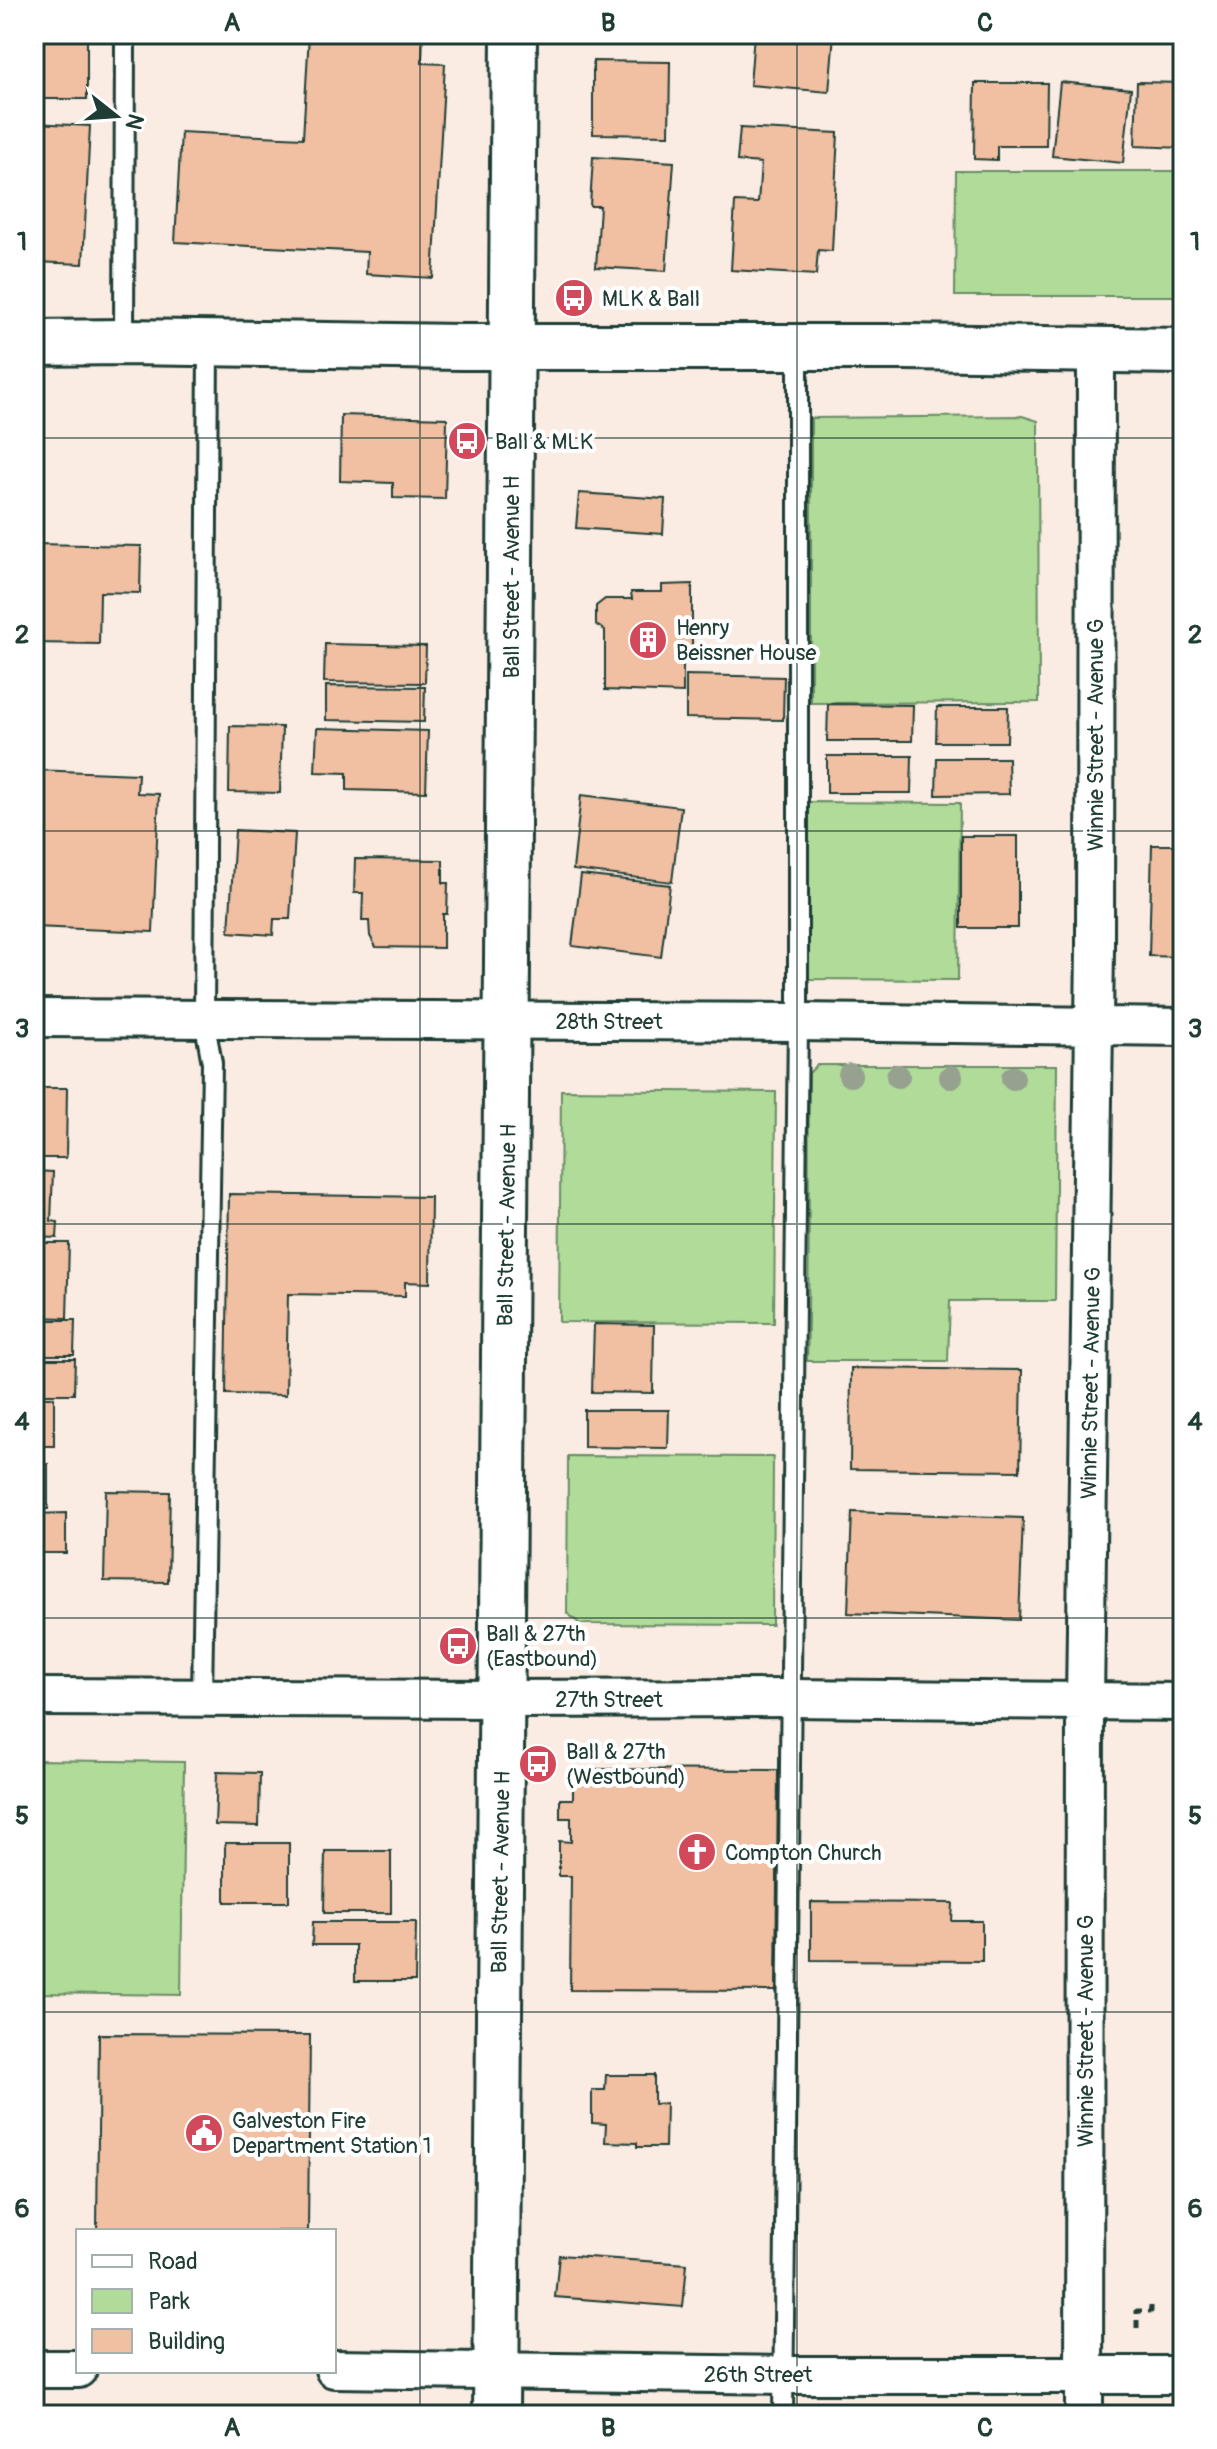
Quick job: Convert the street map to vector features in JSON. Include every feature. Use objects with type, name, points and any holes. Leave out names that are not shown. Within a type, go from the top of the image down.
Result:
[{"type":"street","name":"Ball Street - Avenue H","points":[[496,2415],[514,34]]},
{"type":"street","points":[[34,343],[1183,351]]},
{"type":"street","name":"Winnie Street - Avenue G","points":[[1084,2415],[1085,1702],[1094,1027],[1096,351]]},
{"type":"street","name":"28th Street","points":[[34,1018],[1183,1027]]},
{"type":"street","name":"27th Street","points":[[34,1697],[1183,1702]]},
{"type":"street","points":[[34,2369],[76,2369]]},
{"type":"street","name":"26th Street","points":[[336,2369],[784,2375],[1183,2375]]},
{"type":"lane","points":[[124,342],[125,34]]},
{"type":"lane","points":[[202,1697],[212,1063],[204,1020],[208,343]]},
{"type":"lane","points":[[783,2415],[798,1022],[798,348]]},
{"type":"path","points":[[1137,2328],[1137,2311],[1151,2311],[1151,2302]]},
{"type":"green space","points":[[956,171],[1183,171],[1183,296],[955,296]]},
{"type":"green space","points":[[1022,416],[1038,421],[1039,702],[811,703],[811,418]]},
{"type":"green space","points":[[806,802],[960,803],[958,980],[804,979]]},
{"type":"green space","points":[[817,1065],[1057,1065],[1055,1301],[950,1301],[948,1361],[807,1361],[809,1073]]},
{"type":"green space","points":[[561,1090],[776,1092],[774,1323],[559,1322]]},
{"type":"green space","points":[[568,1456],[773,1457],[772,1625],[580,1624],[567,1613]]},
{"type":"green space","points":[[36,1760],[184,1762],[181,1995],[34,1993]]},
{"type":"building","points":[[34,34],[87,34],[87,99],[34,99]]},
{"type":"building","points":[[309,34],[423,34],[422,63],[445,64],[433,278],[366,274],[367,252],[175,242],[181,132],[303,138]]},
{"type":"building","points":[[754,34],[834,34],[829,92],[750,85]]},
{"type":"building","points":[[593,61],[670,62],[669,135],[593,134]]},
{"type":"building","points":[[1060,82],[1131,89],[1123,163],[1052,156]]},
{"type":"building","points":[[1137,82],[1183,83],[1183,148],[1135,146]]},
{"type":"building","points":[[975,83],[1047,83],[1046,146],[997,146],[997,160],[974,159]]},
{"type":"building","points":[[34,123],[90,126],[83,264],[34,262]]},
{"type":"building","points":[[740,128],[838,133],[832,251],[818,250],[816,275],[731,270],[735,202],[758,203],[761,163],[737,161]]},
{"type":"building","points":[[593,157],[674,162],[666,271],[596,267],[600,206],[590,206]]},
{"type":"building","points":[[341,415],[447,418],[445,499],[393,498],[393,483],[340,481]]},
{"type":"building","points":[[579,493],[665,499],[663,534],[576,528]]},
{"type":"building","points":[[34,544],[141,546],[140,593],[100,592],[99,644],[34,643]]},
{"type":"building","name":"Henry Beissner House","points":[[692,584],[692,650],[683,649],[683,693],[605,690],[605,630],[596,625],[596,606],[605,599],[632,599],[631,592],[662,592],[662,585]]},
{"type":"building","points":[[325,644],[426,646],[425,683],[324,682]]},
{"type":"building","points":[[1183,658],[1183,720],[1180,720]]},
{"type":"building","points":[[686,675],[784,677],[783,720],[686,718]]},
{"type":"building","points":[[326,686],[425,687],[424,722],[326,720]]},
{"type":"building","points":[[828,704],[913,705],[912,741],[827,741]]},
{"type":"building","points":[[937,707],[1008,707],[1007,742],[936,742]]},
{"type":"building","points":[[230,726],[282,727],[280,793],[229,792]]},
{"type":"building","points":[[317,728],[428,731],[426,792],[347,790],[347,773],[315,772]]},
{"type":"building","points":[[827,756],[912,756],[911,793],[827,793]]},
{"type":"building","points":[[937,758],[1008,758],[1009,794],[936,795]]},
{"type":"building","points":[[34,770],[138,774],[137,793],[159,794],[153,932],[34,927]]},
{"type":"building","points":[[581,795],[681,807],[672,882],[573,870]]},
{"type":"building","points":[[235,830],[295,833],[290,919],[274,919],[273,935],[229,932]]},
{"type":"building","points":[[961,836],[1018,836],[1018,928],[961,928]]},
{"type":"building","points":[[1152,845],[1183,845],[1183,957],[1149,956]]},
{"type":"building","points":[[355,859],[443,860],[443,883],[448,883],[447,914],[443,914],[443,948],[376,947],[370,936],[369,921],[362,921],[363,893],[354,893]]},
{"type":"building","points":[[581,875],[670,885],[661,957],[572,946]]},
{"type":"building","points":[[34,1088],[67,1088],[66,1158],[34,1158]]},
{"type":"building","points":[[34,1171],[53,1172],[51,1221],[58,1222],[57,1238],[34,1237]]},
{"type":"building","points":[[229,1194],[431,1197],[430,1283],[405,1282],[405,1296],[288,1294],[286,1395],[226,1394]]},
{"type":"building","points":[[34,1243],[69,1243],[67,1318],[34,1317]]},
{"type":"building","points":[[34,1320],[75,1320],[74,1355],[34,1355]]},
{"type":"building","points":[[594,1324],[654,1325],[653,1393],[592,1392]]},
{"type":"building","points":[[34,1359],[75,1359],[74,1394],[34,1394]]},
{"type":"building","points":[[851,1368],[1022,1370],[1020,1471],[850,1469]]},
{"type":"building","points":[[34,1397],[54,1397],[54,1446],[34,1446]]},
{"type":"building","points":[[584,1410],[669,1410],[668,1448],[584,1447]]},
{"type":"building","points":[[34,1464],[48,1464],[48,1509],[34,1509]]},
{"type":"building","points":[[106,1491],[170,1492],[168,1582],[104,1581]]},
{"type":"building","points":[[852,1512],[1023,1518],[1019,1620],[848,1613]]},
{"type":"building","points":[[66,1513],[66,1553],[34,1553],[34,1514]]},
{"type":"building","points":[[34,1570],[38,1570],[38,1617],[34,1617]]},
{"type":"building","points":[[573,1769],[778,1770],[776,1991],[570,1990],[571,1876],[559,1876],[559,1841],[571,1842],[571,1818],[560,1818],[560,1799],[573,1799]]},
{"type":"building","points":[[217,1772],[260,1773],[259,1826],[215,1825]]},
{"type":"building","points":[[225,1843],[289,1843],[289,1902],[225,1902]]},
{"type":"building","points":[[325,1851],[391,1851],[391,1913],[324,1913]]},
{"type":"building","points":[[811,1902],[953,1903],[952,1921],[982,1921],[982,1961],[811,1960]]},
{"type":"building","points":[[313,1922],[416,1922],[415,1981],[355,1981],[355,1945],[312,1945]]},
{"type":"building","name":"Galveston Fire Department Station 1","points":[[99,2034],[310,2035],[308,2229],[97,2229]]},
{"type":"building","points":[[606,2075],[654,2075],[654,2104],[666,2103],[665,2147],[605,2142],[606,2124],[592,2123],[592,2090],[605,2090]]},
{"type":"building","points":[[559,2255],[687,2264],[683,2307],[555,2297]]},
{"type":"place","name":"MLK & Ball","points":[[574,298]]},
{"type":"place","name":"Ball & MLK","points":[[467,441]]},
{"type":"place","name":"Henry Beissner House","points":[[648,640]]},
{"type":"place","name":"Ball & 27th (Eastbound)","points":[[458,1646]]},
{"type":"place","name":"Ball & 27th (Westbound)","points":[[538,1764]]},
{"type":"place","name":"Compton Church","points":[[697,1852]]},
{"type":"place","name":"Galveston Fire Department Station 1","points":[[204,2133]]}]
